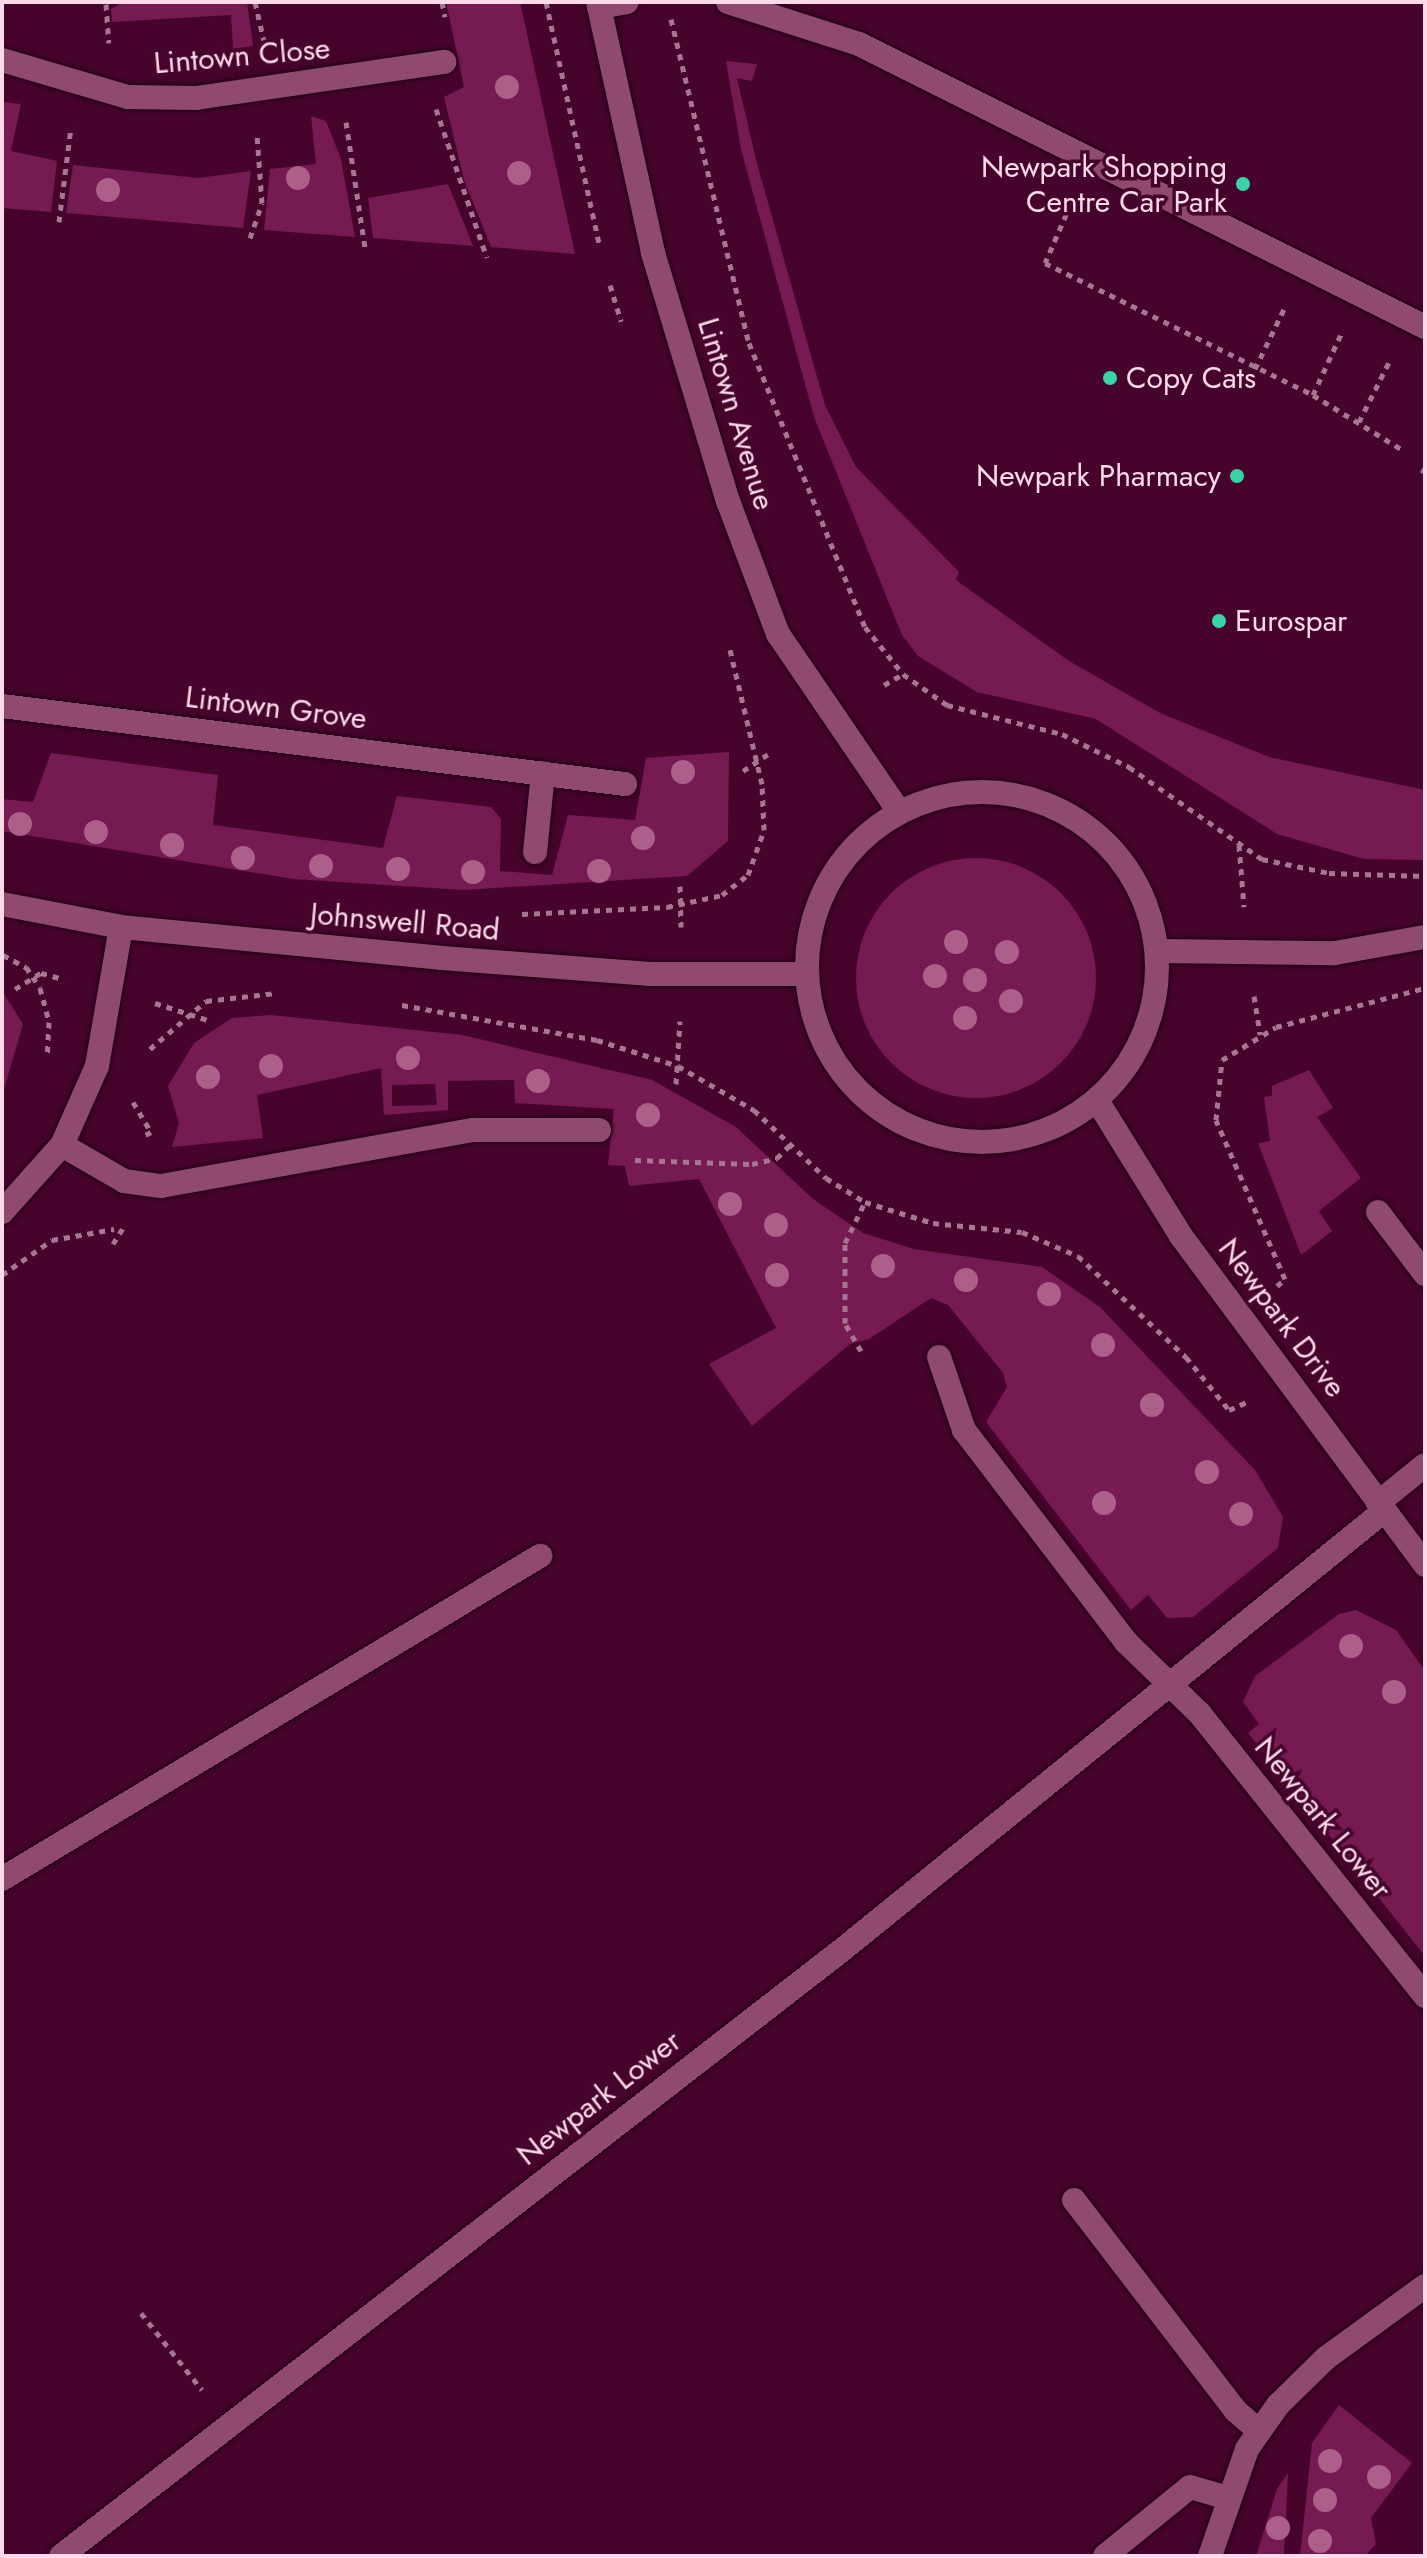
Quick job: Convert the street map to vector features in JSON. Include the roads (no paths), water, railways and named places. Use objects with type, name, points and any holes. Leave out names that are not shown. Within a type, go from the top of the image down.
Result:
[{"type":"street","points":[[599,4],[627,2]]},
{"type":"street","points":[[728,2],[859,44],[1417,323]]},
{"type":"street","name":"Lintown Avenue","points":[[599,4],[653,253],[739,530],[778,634],[898,810]]},
{"type":"street","name":"Lintown Close","points":[[2,60],[128,97],[196,98],[444,62]]},
{"type":"street","name":"Lintown Grove","points":[[2,706],[625,784]]},
{"type":"street","points":[[535,852],[543,773]]},
{"type":"street","points":[[978,789],[1049,802],[1099,834],[1143,892],[1159,951],[1154,1009],[1132,1062],[1098,1102],[1036,1136],[969,1144],[898,1123],[860,1094],[822,1043],[804,974],[815,906],[842,858],[898,810],[978,789]]},
{"type":"street","name":"Johnswell Road","points":[[2,904],[121,927],[650,974],[804,974]]},
{"type":"street","points":[[2,1212],[62,1145],[105,1038],[121,927]]},
{"type":"street","points":[[1159,951],[1335,953],[1425,937]]},
{"type":"street","name":"Newpark Drive","points":[[1098,1102],[1241,1316],[1425,1565]]},
{"type":"street","points":[[62,1145],[124,1181],[161,1186],[473,1130],[599,1130]]},
{"type":"street","points":[[1378,1212],[1425,1274]]},
{"type":"street","name":"Newpark Lower","points":[[939,1357],[964,1430],[1126,1642],[1169,1681],[1425,1996]]},
{"type":"street","name":"Newpark Lower","points":[[61,2556],[842,1950],[1381,1507],[1425,1465]]},
{"type":"street","points":[[2,1879],[540,1556]]},
{"type":"street","points":[[1074,2200],[1236,2411],[1259,2431]]},
{"type":"street","points":[[1210,2556],[1226,2497],[1259,2431],[1326,2358],[1425,2286]]},
{"type":"street","points":[[1105,2556],[1190,2487],[1226,2497]]},
{"type":"place","name":"Newpark Shopping Centre Car Park","points":[[1243,184]]},
{"type":"place","name":"Copy Cats","points":[[1110,378]]},
{"type":"place","name":"Newpark Pharmacy","points":[[1237,476]]},
{"type":"place","name":"Eurospar","points":[[1219,621]]}]
